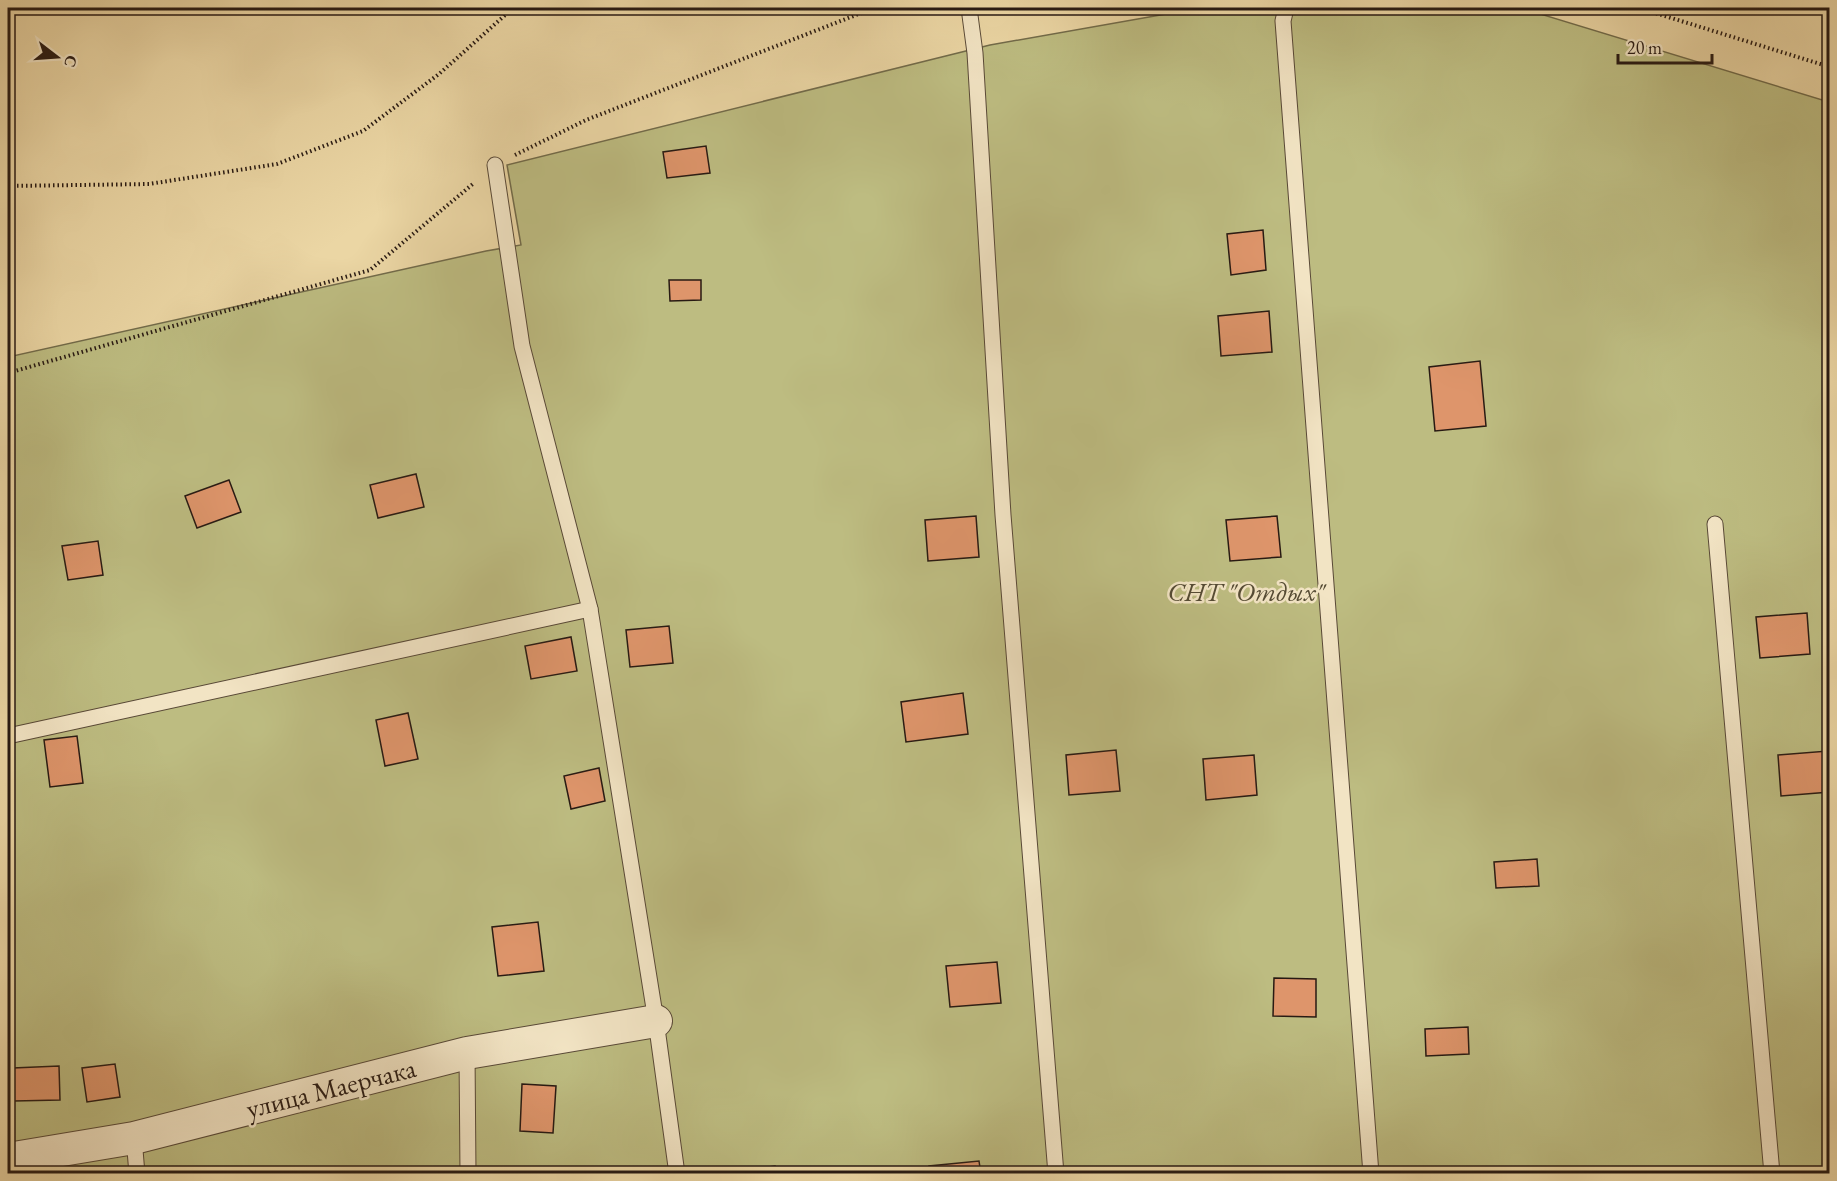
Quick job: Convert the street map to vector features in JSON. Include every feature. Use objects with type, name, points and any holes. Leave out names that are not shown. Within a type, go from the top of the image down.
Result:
[{"type":"street","name":"улица Маерчака","points":[[8,1159],[134,1138],[467,1053],[656,1021]]},
{"type":"lane","points":[[969,8],[975,53],[1003,515],[1056,1173]]},
{"type":"lane","points":[[1286,8],[1282,21],[1371,1173]]},
{"type":"lane","points":[[495,165],[522,346],[590,609],[656,1021],[677,1173]]},
{"type":"lane","points":[[1715,524],[1772,1173]]},
{"type":"lane","points":[[8,736],[590,609]]},
{"type":"lane","points":[[467,1053],[468,1173]]},
{"type":"lane","points":[[134,1138],[137,1173]]},
{"type":"path","points":[[8,186],[149,184],[278,164],[363,131],[439,74],[513,8]]},
{"type":"path","points":[[8,372],[370,270],[495,165],[586,120],[874,8]]},
{"type":"path","points":[[1639,8],[1830,67]]},
{"type":"green space","name":"СНТ \"Отдых\"","points":[[1200,8],[1521,8],[1829,102],[1829,1173],[8,1173],[8,357],[521,245],[507,165],[990,45]]},
{"type":"building","points":[[706,146],[710,173],[667,178],[663,152]]},
{"type":"building","points":[[1263,230],[1266,270],[1231,275],[1227,234]]},
{"type":"building","points":[[669,280],[701,280],[701,300],[670,301]]},
{"type":"building","points":[[1269,311],[1272,352],[1221,356],[1218,316]]},
{"type":"building","points":[[1480,361],[1486,426],[1435,431],[1429,367]]},
{"type":"building","points":[[416,474],[424,507],[378,518],[370,485]]},
{"type":"building","points":[[229,480],[241,512],[197,528],[185,496]]},
{"type":"building","points":[[976,516],[979,557],[928,561],[925,520]]},
{"type":"building","points":[[1277,516],[1281,557],[1230,561],[1226,520]]},
{"type":"building","points":[[98,541],[103,575],[68,580],[62,546]]},
{"type":"building","points":[[1807,613],[1810,654],[1760,658],[1756,617]]},
{"type":"building","points":[[669,626],[673,663],[630,667],[626,630]]},
{"type":"building","points":[[571,637],[577,671],[531,679],[525,646]]},
{"type":"building","points":[[963,693],[968,734],[906,742],[901,702]]},
{"type":"building","points":[[408,713],[418,759],[385,766],[376,720]]},
{"type":"building","points":[[77,736],[83,783],[50,787],[44,740]]},
{"type":"building","points":[[1116,750],[1120,791],[1069,795],[1066,755]]},
{"type":"building","points":[[1828,751],[1830,792],[1781,796],[1778,755]]},
{"type":"building","points":[[1254,755],[1257,795],[1206,800],[1203,759]]},
{"type":"building","points":[[599,768],[605,801],[571,809],[564,776]]},
{"type":"building","points":[[1537,859],[1539,886],[1496,888],[1494,862]]},
{"type":"building","points":[[538,922],[544,971],[498,976],[492,927]]},
{"type":"building","points":[[997,962],[1001,1003],[950,1007],[946,966]]},
{"type":"building","points":[[1274,978],[1316,979],[1316,1017],[1273,1016]]},
{"type":"building","points":[[1468,1027],[1469,1054],[1426,1056],[1425,1029]]},
{"type":"building","points":[[115,1064],[120,1097],[87,1102],[82,1068]]},
{"type":"building","points":[[59,1066],[60,1100],[14,1101],[13,1068]]},
{"type":"building","points":[[522,1084],[556,1086],[553,1133],[520,1131]]},
{"type":"building","points":[[979,1161],[981,1174],[929,1174],[929,1166]]},
{"type":"building","points":[[775,1166],[776,1174],[737,1174],[737,1171]]}]
